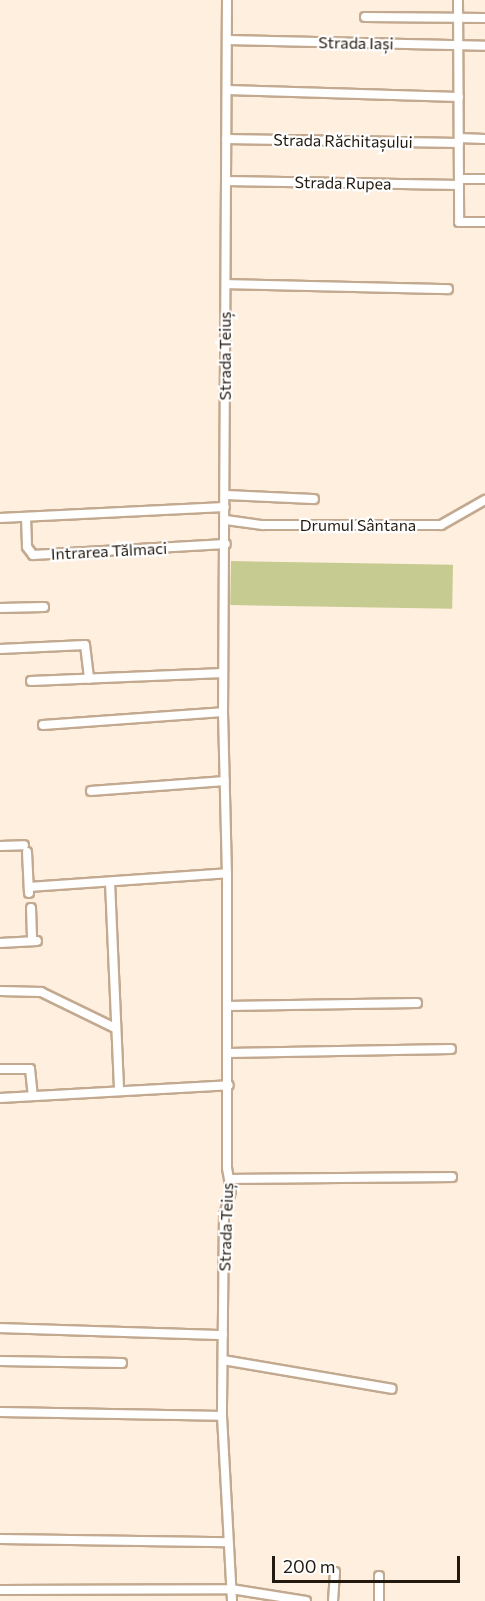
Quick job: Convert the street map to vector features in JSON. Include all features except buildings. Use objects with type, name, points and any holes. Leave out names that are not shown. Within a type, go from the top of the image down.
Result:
[{"type":"street","name":"Strada Teiuș","points":[[227,0],[226,544],[223,712],[230,1194],[224,1215],[222,1416],[232,1601]]},
{"type":"street","points":[[458,0],[459,222],[485,222]]},
{"type":"street","points":[[365,17],[485,18]]},
{"type":"street","name":"Strada Iași","points":[[227,40],[485,46]]},
{"type":"street","points":[[226,90],[459,97]]},
{"type":"street","name":"Strada Răchitașului","points":[[226,139],[459,141],[485,138]]},
{"type":"street","name":"Strada Rupea","points":[[226,181],[459,182],[485,179]]},
{"type":"street","points":[[226,284],[448,289]]},
{"type":"street","points":[[225,495],[314,499]]},
{"type":"street","name":"Drumul Sântana","points":[[226,520],[263,525],[441,525],[485,500]]},
{"type":"street","points":[[0,518],[225,507]]},
{"type":"street","name":"Intrarea Tălmaci","points":[[26,517],[27,547],[33,555],[226,544]]},
{"type":"street","points":[[0,608],[44,607]]},
{"type":"street","points":[[0,649],[86,646],[89,678]]},
{"type":"street","points":[[31,681],[223,673]]},
{"type":"street","points":[[43,725],[223,712]]},
{"type":"street","points":[[91,791],[225,782]]},
{"type":"street","points":[[0,846],[26,849],[29,890],[227,873]]},
{"type":"street","points":[[110,882],[119,1091]]},
{"type":"street","points":[[0,943],[34,941],[31,908]]},
{"type":"street","points":[[0,991],[41,992],[116,1028]]},
{"type":"street","points":[[227,1006],[417,1003]]},
{"type":"street","points":[[228,1053],[451,1049]]},
{"type":"street","points":[[0,1069],[30,1069],[33,1096]]},
{"type":"street","points":[[0,1098],[229,1085]]},
{"type":"street","points":[[229,1179],[452,1177]]},
{"type":"street","points":[[0,1328],[223,1335]]},
{"type":"street","points":[[223,1360],[392,1389]]},
{"type":"street","points":[[0,1361],[122,1363]]},
{"type":"street","points":[[0,1412],[222,1416]]},
{"type":"street","points":[[0,1539],[228,1542]]},
{"type":"street","points":[[333,1601],[335,1572]]},
{"type":"street","points":[[379,1576],[379,1601]]},
{"type":"street","points":[[0,1590],[231,1589],[306,1601]]},
{"type":"green space","points":[[231,561],[453,565],[452,609],[230,605]]}]
